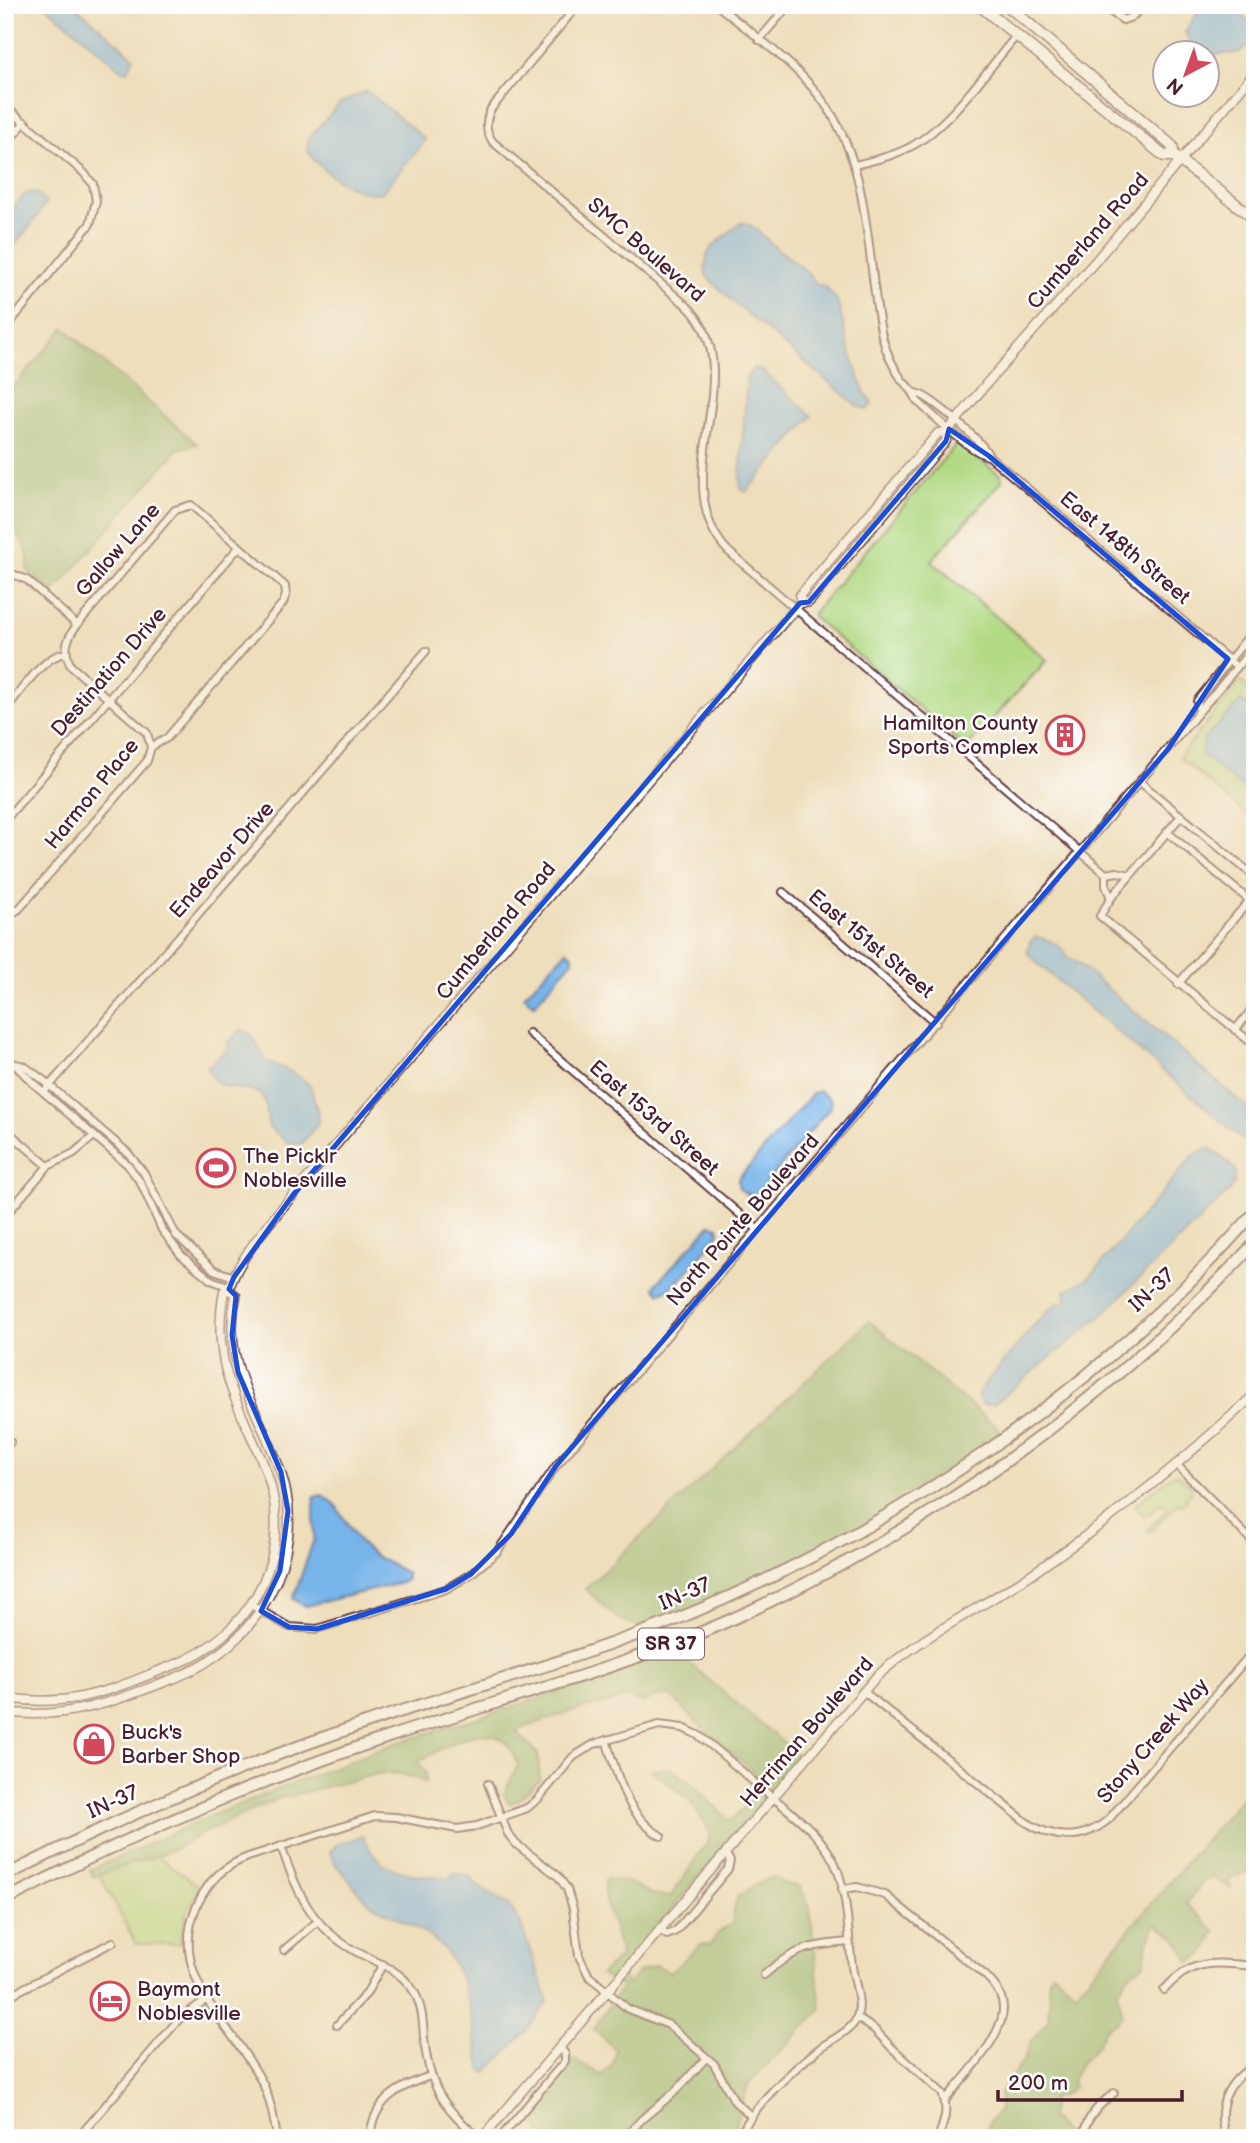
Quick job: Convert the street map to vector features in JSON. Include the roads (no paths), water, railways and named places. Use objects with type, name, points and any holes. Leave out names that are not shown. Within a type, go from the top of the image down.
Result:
[{"type":"highway","name":"IN-37","points":[[5,1876],[176,1795],[322,1738],[649,1630],[741,1591],[826,1548],[898,1508],[954,1472],[1070,1387],[1163,1307],[1255,1212]]},
{"type":"highway","name":"IN-37","points":[[5,1900],[94,1855],[247,1788],[377,1741],[641,1656],[750,1611],[831,1570],[947,1502],[1064,1419],[1175,1324],[1255,1243]]},
{"type":"highway","points":[[5,1870],[57,1845],[76,1841]]},
{"type":"main road","points":[[979,5],[1164,156],[1178,158]]},
{"type":"main road","points":[[1007,5],[1172,146],[1178,158],[1255,219]]},
{"type":"street","name":"SMC Boulevard","points":[[578,5],[491,109],[486,123],[488,133],[493,142],[686,305],[698,319],[708,339],[713,368],[702,492],[709,523],[728,551],[798,606],[1106,874]]},
{"type":"street","name":"East 148th Street","points":[[717,5],[798,74],[820,97],[845,137],[855,165],[883,339],[899,375],[915,393],[917,401],[948,430],[976,451],[989,456],[1237,667]]},
{"type":"street","points":[[759,40],[789,5]]},
{"type":"street","points":[[1101,5],[1123,20],[1132,17],[1143,5]]},
{"type":"street","points":[[855,165],[900,152],[928,136],[949,116],[1017,35]]},
{"type":"street","name":"Cumberland Road","points":[[5,1699],[61,1702],[106,1692],[205,1650],[231,1629],[251,1605],[262,1584],[274,1548],[276,1516],[267,1473],[231,1393],[223,1367],[220,1317],[224,1291],[230,1288],[234,1277],[293,1195],[798,606],[800,595],[938,433],[948,430],[956,421],[1178,158],[1255,72]]},
{"type":"street","points":[[5,106],[83,172],[93,184],[96,201],[90,223],[5,328]]},
{"type":"street","points":[[5,145],[25,122]]},
{"type":"street","name":"East 148th Street","points":[[915,393],[922,393],[956,421],[984,447],[989,456]]},
{"type":"street","name":"Gallow Lane","points":[[66,653],[67,642],[77,625],[175,510],[191,505],[239,547]]},
{"type":"street","name":"Harmon Place","points":[[5,918],[19,909],[147,761],[151,747],[167,738],[283,603],[285,586],[239,547]]},
{"type":"street","name":"Destination Drive","points":[[5,820],[239,547]]},
{"type":"street","points":[[5,579],[15,575],[27,580],[77,625]]},
{"type":"street","name":"North Pointe Boulevard","points":[[1199,709],[1197,701],[1255,628]]},
{"type":"street","name":"North Pointe Boulevard","points":[[251,1605],[289,1627],[317,1629],[446,1589],[471,1574],[497,1552],[556,1466],[1255,646]]},
{"type":"street","name":"Endeavor Drive","points":[[44,1092],[426,651]]},
{"type":"street","points":[[5,710],[45,663],[53,656],[66,653],[71,666],[143,728],[151,747]]},
{"type":"street","points":[[1140,782],[1255,877]]},
{"type":"street","points":[[1181,816],[1111,898],[1100,916],[1255,1046]]},
{"type":"street","points":[[1167,832],[1249,900]]},
{"type":"street","points":[[1111,898],[1105,886],[1106,874],[1117,872],[1130,875]]},
{"type":"street","name":"East 151st Street","points":[[783,892],[936,1023]]},
{"type":"street","points":[[1178,984],[1255,894]]},
{"type":"street","points":[[1235,1030],[1255,1006]]},
{"type":"street","name":"East 153rd Street","points":[[529,1033],[757,1229]]},
{"type":"street","points":[[5,1055],[128,1165],[137,1176],[162,1230],[175,1248],[211,1280],[230,1288]]},
{"type":"street","points":[[16,1064],[24,1066],[50,1085],[128,1153],[139,1165],[171,1228],[182,1241],[214,1270],[234,1277]]},
{"type":"street","points":[[5,1129],[48,1166]]},
{"type":"street","points":[[5,1216],[48,1166],[74,1153],[94,1136]]},
{"type":"street","name":"Cumberland Road","points":[[5,1712],[39,1714],[79,1711],[140,1691],[207,1663],[236,1641],[261,1611],[280,1571],[286,1546],[288,1511],[281,1472],[238,1372],[232,1335],[236,1296],[230,1288]]},
{"type":"street","name":"Herriman Boulevard","points":[[481,2138],[863,1690],[902,1656],[1034,1573],[1101,1525],[1177,1465],[1255,1394]]},
{"type":"street","points":[[1177,1465],[1255,1544]]},
{"type":"street","name":"Stony Creek Way","points":[[863,1690],[1026,1822],[1045,1833],[1073,1836],[1090,1832],[1109,1819],[1255,1649]]},
{"type":"street","points":[[276,2138],[273,2113],[264,2086],[207,1999],[192,1970],[188,1944],[189,1927],[201,1897],[213,1879],[229,1866],[375,1816],[396,1817],[457,1829],[501,1818],[527,1808],[538,1799],[573,1757],[587,1748],[659,1725],[683,1728],[703,1739],[821,1841],[835,1863],[842,1889],[859,2001],[857,2018],[846,2031],[817,2051],[750,2115],[740,2138]]},
{"type":"street","points":[[606,1740],[628,1802],[643,1824],[661,1836]]},
{"type":"street","points":[[488,1784],[512,1839],[558,1876],[567,1889],[573,1909],[579,1956],[589,1976],[631,2011],[664,2022],[706,2057],[720,2072],[735,2102],[750,2115]]},
{"type":"street","points":[[281,1846],[296,1890],[318,1921],[349,1948],[402,1976],[417,1996],[422,2015],[426,2060],[437,2094],[449,2111],[481,2138]]},
{"type":"street","points":[[660,1930],[667,1935],[676,1931],[728,1870],[730,1861],[725,1853]]},
{"type":"street","points":[[842,1889],[858,1887],[885,1895],[986,1976],[999,1992],[1003,2009],[997,2031],[960,2084],[945,2100]]},
{"type":"street","points":[[284,1950],[318,1921]]},
{"type":"street","points":[[5,1998],[113,1942]]},
{"type":"street","points":[[764,1975],[793,1952],[807,1947],[849,1942]]},
{"type":"street","points":[[1164,1990],[1179,1974],[1195,1965],[1213,1963],[1255,1966]]},
{"type":"street","points":[[337,2025],[366,1994],[383,1964]]},
{"type":"street","points":[[78,2138],[179,2019],[207,1999]]},
{"type":"street","points":[[857,2018],[874,2029],[939,2090],[945,2100],[946,2116],[938,2138]]},
{"type":"street","points":[[500,2138],[565,2061],[565,2054],[560,2047]]},
{"type":"street","points":[[625,2138],[641,2120],[676,2091],[706,2057]]},
{"type":"street","points":[[1226,2138],[1222,2121],[1225,2097],[1233,2081],[1255,2066]]},
{"type":"street","points":[[370,2138],[374,2118],[385,2100],[404,2086],[430,2076]]},
{"type":"street","points":[[1083,2138],[1094,2111],[1114,2094]]},
{"type":"water","points":[[45,5],[74,5],[134,57],[128,71],[122,70]]},
{"type":"water","points":[[1202,5],[1232,5],[1247,21],[1255,18],[1255,40],[1238,53],[1222,54],[1222,38],[1188,38],[1185,32]]},
{"type":"water","points":[[367,91],[425,139],[381,193],[361,190],[339,180],[320,166],[307,149],[309,138],[340,103]]},
{"type":"water","points":[[25,194],[39,194],[46,203],[5,256],[5,217]]},
{"type":"water","points":[[740,223],[757,230],[801,267],[816,284],[825,286],[837,300],[850,352],[864,391],[872,404],[867,410],[856,405],[708,278],[705,271],[707,255],[713,246]]},
{"type":"water","points":[[754,368],[761,370],[812,416],[746,492],[741,489],[740,478],[747,376]]},
{"type":"water","points":[[1241,701],[1255,712],[1255,798],[1201,754],[1204,739]]},
{"type":"water","points":[[1035,937],[1059,946],[1068,959],[1074,960],[1255,1114],[1255,1150],[1036,962],[1027,952]]},
{"type":"water","points":[[567,950],[573,955],[573,960],[534,1005],[524,996]]},
{"type":"water","points":[[242,1029],[251,1034],[266,1061],[294,1073],[310,1085],[319,1116],[317,1125],[301,1144],[289,1144],[269,1127],[265,1101],[258,1093],[227,1087],[212,1077],[207,1067],[226,1050],[228,1042]]},
{"type":"water","points":[[819,1091],[831,1100],[829,1109],[757,1194],[748,1195],[739,1188],[738,1179],[813,1093]]},
{"type":"water","points":[[1206,1148],[1213,1150],[1236,1170],[1235,1181],[1230,1190],[1102,1315],[993,1405],[983,1405],[977,1397],[981,1389],[1037,1322],[1056,1303],[1066,1301],[1065,1291],[1090,1277],[1193,1156]]},
{"type":"water","points":[[711,1224],[718,1227],[719,1233],[682,1277],[666,1291],[659,1293],[655,1288],[657,1283]]},
{"type":"water","points":[[322,1495],[334,1503],[360,1543],[373,1555],[406,1573],[407,1579],[401,1583],[306,1606],[293,1599],[314,1539],[314,1497]]},
{"type":"water","points":[[363,1836],[378,1859],[387,1866],[409,1873],[448,1879],[453,1873],[471,1877],[476,1885],[509,1905],[520,1922],[548,2001],[525,2033],[486,2073],[482,2072],[467,1997],[448,1955],[433,1938],[370,1903],[334,1861],[330,1852],[337,1844]]},
{"type":"place","name":"Hamilton County Sports Complex","points":[[1065,735]]},
{"type":"place","name":"The Picklr Noblesville","points":[[216,1168]]},
{"type":"place","name":"Buck's Barber Shop","points":[[94,1744]]},
{"type":"place","name":"Baymont Noblesville","points":[[110,2001]]}]
